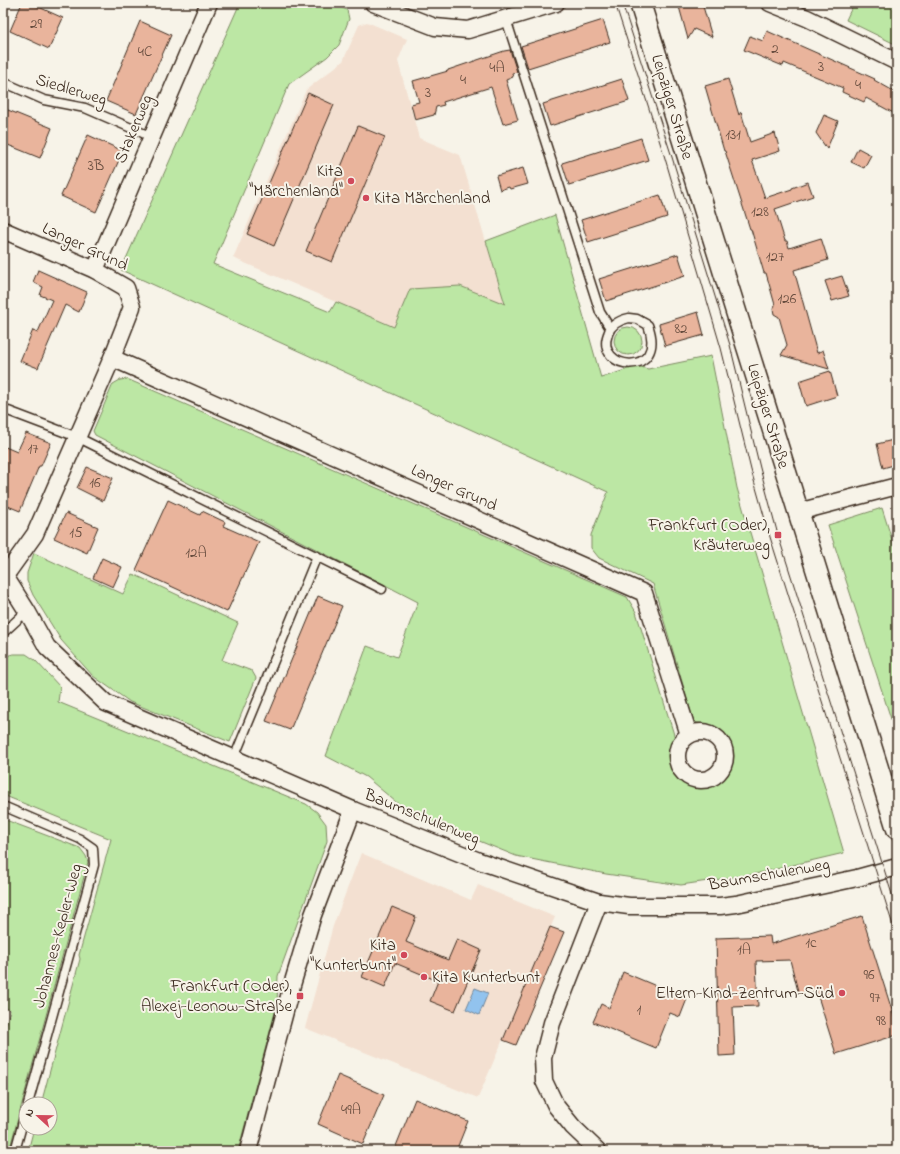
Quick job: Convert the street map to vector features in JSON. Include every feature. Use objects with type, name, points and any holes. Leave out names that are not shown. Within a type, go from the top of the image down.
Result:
[{"type":"street","name":"Stakerweg","points":[[95,270],[209,3]]},
{"type":"street","points":[[373,3],[436,27],[468,30],[556,3]]},
{"type":"street","name":"Leipziger Straße","points":[[640,3],[897,829]]},
{"type":"street","points":[[780,5],[897,62]]},
{"type":"street","name":"Langer Grund","points":[[3,230],[95,270],[126,288],[132,308],[112,358],[77,437]]},
{"type":"street","name":"Langer Grund","points":[[112,358],[644,593],[689,735]]},
{"type":"street","name":"Baumschulenweg","points":[[77,437],[35,534],[4,575],[27,611],[47,647],[106,703],[353,810],[479,862],[599,902],[629,906],[720,906],[736,904],[897,867]]},
{"type":"street","points":[[798,512],[897,486]]},
{"type":"street","points":[[248,1151],[292,985],[313,915],[353,810]]},
{"type":"street","points":[[598,1151],[573,1127],[556,1106],[544,1081],[543,1058],[552,1023],[599,902]]},
{"type":"lane","points":[[506,19],[600,312],[610,328]]},
{"type":"lane","name":"Siedlerweg","points":[[3,82],[44,100],[85,108],[152,137]]},
{"type":"lane","points":[[629,318],[636,319],[648,325],[652,342],[651,349],[647,356],[635,363],[628,364],[615,360],[607,348],[607,334],[610,328],[622,319],[629,318]]},
{"type":"lane","points":[[3,410],[77,437],[382,589]]},
{"type":"lane","points":[[234,758],[317,556]]},
{"type":"lane","points":[[3,633],[27,611]]},
{"type":"lane","name":"Johannes-Kepler-Weg","points":[[3,806],[80,839],[93,848],[94,865],[30,1096]]},
{"type":"lane","points":[[15,1151],[19,1136]]},
{"type":"shaded area","name":"Kita Märchenland","points":[[367,22],[407,39],[398,61],[419,138],[460,155],[505,305],[460,286],[394,327],[233,258],[306,90],[343,61],[359,25]]},
{"type":"shaded area","name":"Kita Kunterbunt","points":[[361,853],[471,900],[478,885],[555,917],[478,1098],[305,1028],[333,926]]},
{"type":"green space","points":[[240,3],[331,3],[347,10],[349,19],[339,45],[327,57],[289,84],[213,264],[330,312],[336,302],[394,327],[410,289],[460,286],[505,304],[486,241],[555,215],[601,378],[637,366],[648,369],[711,356],[737,488],[844,853],[755,874],[681,885],[606,874],[516,856],[408,812],[366,777],[326,756],[367,646],[397,657],[418,602],[95,435],[93,431],[113,384],[120,380],[127,379],[627,597],[636,612],[675,738],[673,759],[678,776],[699,785],[712,785],[727,769],[730,751],[722,734],[708,725],[694,722],[653,584],[599,558],[591,548],[591,535],[608,492],[121,270]]},
{"type":"green space","points":[[852,3],[897,3],[897,45],[846,20],[853,5]]},
{"type":"green space","points":[[628,327],[638,331],[642,341],[638,351],[628,355],[618,351],[614,341],[618,331]]},
{"type":"green space","points":[[882,508],[897,556],[897,720],[892,722],[828,525]]},
{"type":"green space","points":[[34,553],[123,594],[133,574],[238,623],[222,660],[252,671],[256,678],[230,742],[130,702],[93,676],[61,640],[33,595],[27,581],[27,573]]},
{"type":"green space","points":[[13,654],[26,654],[35,660],[60,687],[58,702],[306,804],[317,812],[326,824],[327,841],[278,976],[277,1005],[238,1151],[28,1151],[32,1136],[58,1136],[58,1096],[43,1096],[80,959],[79,955],[111,839],[3,795],[3,657]]},
{"type":"green space","points":[[3,819],[80,848],[86,856],[88,862],[24,1096],[18,1096],[18,1118],[9,1151],[3,1151],[3,1038],[10,1010],[3,1006]]},
{"type":"water","points":[[475,988],[488,993],[479,1015],[466,1009]]},
{"type":"building","points":[[22,3],[30,3],[63,18],[49,49],[10,31]]},
{"type":"building","points":[[678,3],[702,3],[712,37],[694,29],[688,39]]},
{"type":"building","points":[[603,20],[610,42],[528,68],[521,46]]},
{"type":"building","points":[[140,21],[171,35],[136,114],[106,101]]},
{"type":"building","points":[[767,31],[875,79],[874,80],[897,93],[897,115],[866,98],[864,102],[842,92],[843,88],[784,63],[783,66],[744,50],[750,36],[763,41]]},
{"type":"building","points":[[510,50],[517,72],[512,73],[513,77],[506,80],[518,120],[503,124],[491,87],[443,102],[444,105],[436,107],[434,115],[415,120],[411,104],[419,102],[413,81]]},
{"type":"building","points":[[622,79],[629,101],[550,126],[543,104]]},
{"type":"building","points":[[728,79],[739,115],[741,112],[750,142],[775,133],[780,151],[752,160],[765,198],[808,182],[813,196],[775,209],[785,241],[787,241],[789,248],[821,238],[828,260],[794,270],[817,353],[823,350],[829,369],[781,355],[787,345],[779,317],[774,314],[773,309],[775,305],[766,273],[764,273],[751,229],[724,151],[705,86]]},
{"type":"building","points":[[308,93],[334,105],[274,246],[247,234]]},
{"type":"building","points":[[3,108],[52,128],[40,158],[3,143]]},
{"type":"building","points":[[824,115],[838,121],[827,149],[816,133]]},
{"type":"building","points":[[358,126],[385,137],[332,262],[306,251]]},
{"type":"building","points":[[88,135],[123,151],[96,212],[61,196]]},
{"type":"building","points":[[641,138],[648,160],[569,185],[562,163]]},
{"type":"building","points":[[858,148],[871,155],[864,168],[851,162]]},
{"type":"building","points":[[523,168],[528,184],[500,190],[496,176]]},
{"type":"building","points":[[660,195],[667,217],[588,242],[581,220]]},
{"type":"building","points":[[678,254],[685,276],[606,301],[599,279]]},
{"type":"building","points":[[38,270],[87,292],[79,312],[65,305],[38,368],[20,361],[33,330],[38,332],[52,300],[40,295],[43,287],[33,282]]},
{"type":"building","points":[[842,276],[849,296],[832,301],[825,281]]},
{"type":"building","points":[[698,312],[704,335],[665,346],[659,324]]},
{"type":"building","points":[[830,371],[837,396],[806,406],[799,381]]},
{"type":"building","points":[[26,433],[51,443],[41,466],[39,466],[20,511],[3,504],[3,446],[17,452]]},
{"type":"building","points":[[897,439],[897,464],[883,468],[877,444]]},
{"type":"building","points":[[87,467],[113,478],[103,501],[77,488]]},
{"type":"building","points":[[168,500],[200,515],[202,511],[225,522],[223,526],[259,542],[227,612],[136,570]]},
{"type":"building","points":[[66,513],[98,527],[87,553],[54,538]]},
{"type":"building","points":[[102,558],[122,567],[113,587],[93,578]]},
{"type":"building","points":[[318,596],[342,606],[290,730],[266,721]]},
{"type":"building","name":"Kita \"Kunterbunt\"","points":[[392,907],[416,917],[406,942],[448,960],[457,939],[481,950],[455,1011],[430,1001],[438,981],[395,963],[385,987],[362,977]]},
{"type":"building","points":[[862,916],[897,1026],[897,1035],[836,1054],[816,990],[799,995],[790,960],[756,961],[758,1006],[733,1007],[735,1055],[719,1056],[716,938],[770,936],[771,944]]},
{"type":"building","points":[[550,927],[564,932],[516,1045],[503,1040]]},
{"type":"building","points":[[623,972],[687,999],[680,1017],[670,1013],[656,1048],[593,1022],[601,1004],[609,1008]]},
{"type":"building","points":[[338,1075],[384,1095],[363,1144],[318,1124]]},
{"type":"building","points":[[415,1099],[468,1121],[456,1151],[394,1151]]},
{"type":"tram line","points":[[615,3],[664,155],[721,348],[751,470],[770,537],[897,938]]},
{"type":"tram line","points":[[622,3],[671,154],[730,345],[778,535],[897,910]]},
{"type":"place","name":"Kita \"Märchenland\"","points":[[351,181]]},
{"type":"place","name":"Kita Märchenland","points":[[366,198]]},
{"type":"place","name":"Frankfurt (Oder), Kräuterweg","points":[[778,535]]},
{"type":"place","name":"Kita \"Kunterbunt\"","points":[[404,955]]},
{"type":"place","name":"Kita Kunterbunt","points":[[424,977]]},
{"type":"place","name":"Eltern-Kind-Zentrum-Süd","points":[[842,993]]},
{"type":"place","name":"Frankfurt (Oder), Alexej-Leonow-Straße","points":[[300,996]]}]
